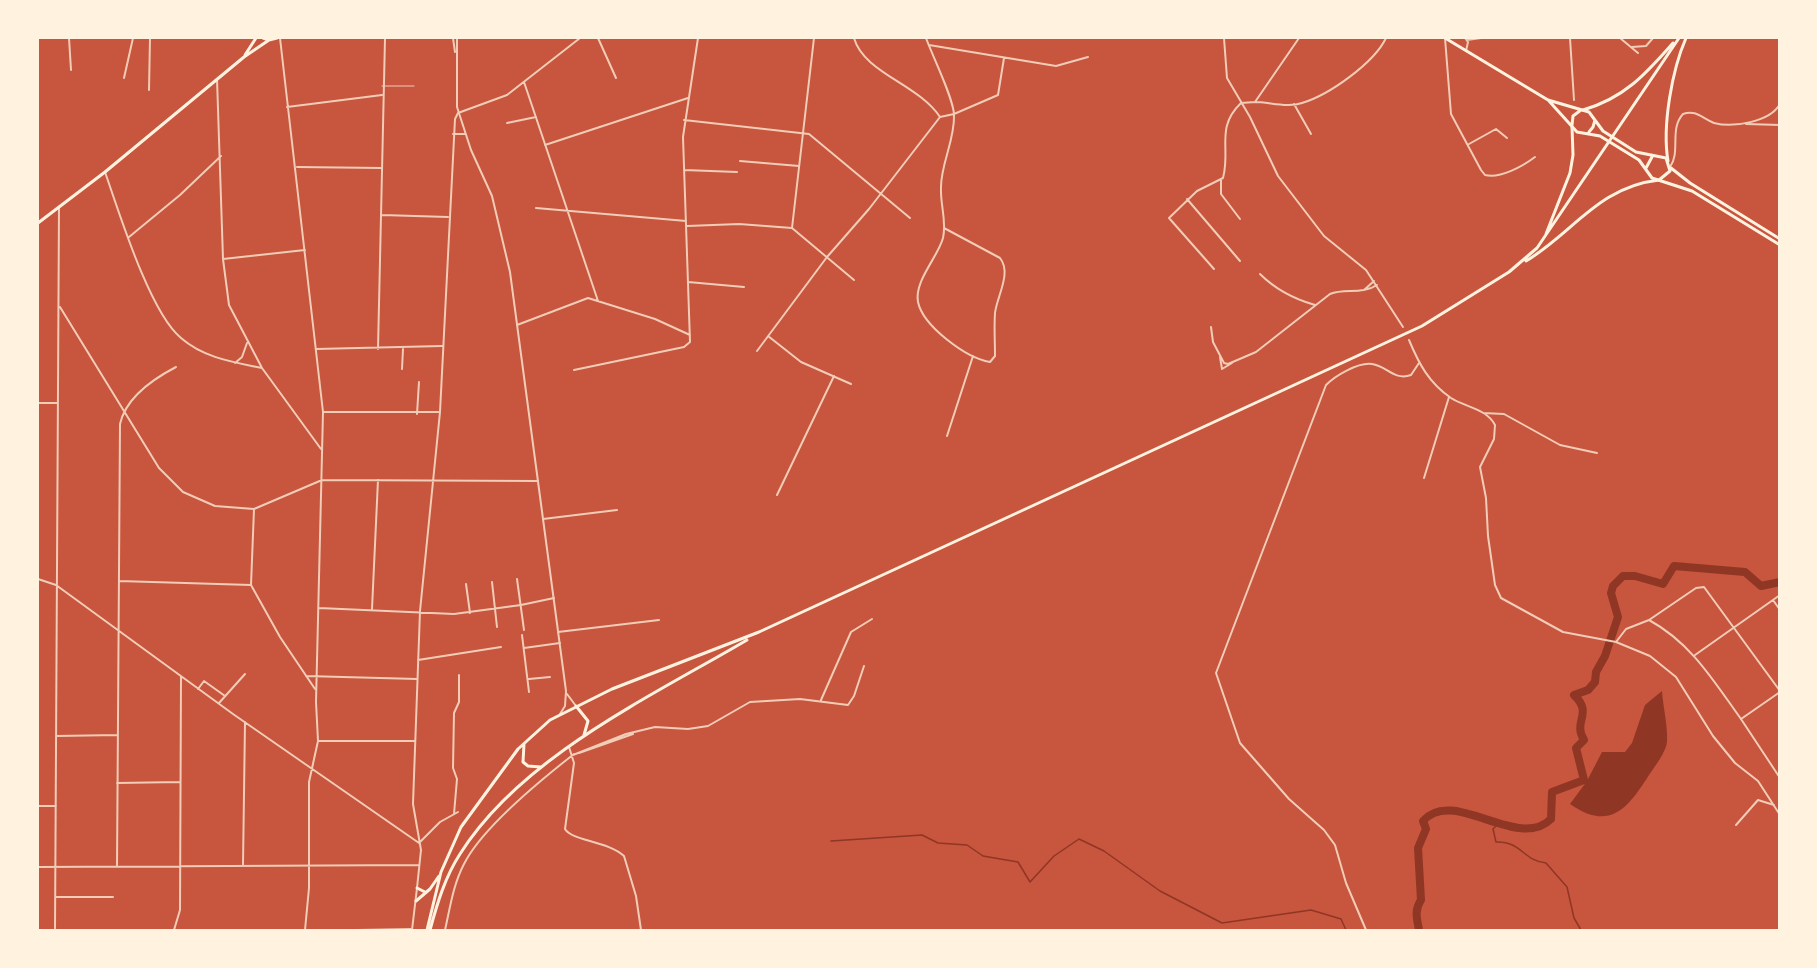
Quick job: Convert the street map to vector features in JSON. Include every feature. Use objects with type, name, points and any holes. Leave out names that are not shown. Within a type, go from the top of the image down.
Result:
[{"type":"main road","points":[[244,57],[256,38]]},
{"type":"main road","points":[[263,38],[269,40]]},
{"type":"main road","points":[[38,223],[105,172],[244,57],[269,40],[278,38]]},
{"type":"main road","points":[[1445,38],[1548,100],[1589,112],[1606,133],[1634,151],[1652,157],[1663,156],[1668,161]]},
{"type":"main road","points":[[1541,242],[1562,199],[1570,173],[1573,155],[1573,116],[1583,110],[1611,101],[1624,92],[1679,38]]},
{"type":"main road","points":[[1519,265],[1541,242],[1679,38]]},
{"type":"main road","points":[[1686,38],[1678,62],[1665,133],[1670,167],[1689,183],[1779,239]]},
{"type":"main road","points":[[1548,100],[1577,132],[1603,137],[1631,155],[1649,176],[1692,191],[1779,245]]},
{"type":"main road","points":[[1587,133],[1593,128],[1595,120]]},
{"type":"main road","points":[[1646,170],[1647,162],[1652,157]]},
{"type":"main road","points":[[429,930],[441,872],[451,846],[468,815],[524,742],[560,714],[759,632],[1415,330],[1540,251],[1586,212],[1620,189],[1634,183],[1659,180],[1668,174],[1670,167]]},
{"type":"main road","points":[[429,930],[446,881],[470,839],[499,805],[541,766],[569,746],[759,632]]},
{"type":"main road","points":[[576,706],[588,721],[588,730],[581,739]]},
{"type":"main road","points":[[524,742],[523,762],[528,766],[541,766]]},
{"type":"main road","points":[[416,901],[427,892],[441,872]]},
{"type":"main road","points":[[417,888],[427,892]]},
{"type":"street","points":[[69,38],[71,70]]},
{"type":"street","points":[[124,78],[133,38]]},
{"type":"street","points":[[149,90],[150,38]]},
{"type":"street","points":[[278,38],[296,167],[323,412],[316,691],[318,741],[309,782],[309,865],[305,930]]},
{"type":"street","points":[[378,348],[382,214],[382,86],[385,38]]},
{"type":"street","points":[[357,930],[413,930],[419,865],[419,843],[413,812],[420,611],[440,412],[448,217],[453,134],[458,113],[455,38]]},
{"type":"street","points":[[458,113],[500,99],[580,38]]},
{"type":"street","points":[[598,38],[616,78]]},
{"type":"street","points":[[574,370],[687,346],[690,335],[684,120],[698,38]]},
{"type":"street","points":[[792,228],[814,38]]},
{"type":"street","points":[[854,38],[864,58],[924,97],[940,117]]},
{"type":"street","points":[[926,38],[954,114],[949,156],[941,184],[944,228],[940,246],[919,291],[918,302],[924,315],[934,327],[974,356],[990,362],[994,359],[995,314],[1003,280],[1004,264],[996,256],[944,228]]},
{"type":"street","points":[[1224,38],[1227,78],[1278,176],[1324,236],[1356,260],[1374,280],[1403,327]]},
{"type":"street","points":[[1255,102],[1299,38]]},
{"type":"street","points":[[1240,219],[1221,194],[1227,124],[1231,114],[1241,103],[1294,104],[1306,102],[1356,72],[1373,57],[1386,38]]},
{"type":"street","points":[[1445,38],[1451,114],[1481,170],[1488,176],[1524,165],[1535,157]]},
{"type":"street","points":[[1451,41],[1455,38]]},
{"type":"street","points":[[1466,51],[1466,39],[1481,38]]},
{"type":"street","points":[[1570,38],[1574,100]]},
{"type":"street","points":[[1620,38],[1638,53]]},
{"type":"street","points":[[1632,47],[1646,46],[1653,38]]},
{"type":"street","points":[[929,45],[1056,66],[1088,57]]},
{"type":"street","points":[[757,351],[827,257],[940,117],[954,114],[998,95],[1004,58]]},
{"type":"street","points":[[217,78],[223,259],[229,305],[262,368],[322,451]]},
{"type":"street","points":[[524,82],[598,301]]},
{"type":"street","points":[[287,107],[382,95]]},
{"type":"street","points":[[545,145],[688,98]]},
{"type":"street","points":[[1294,104],[1311,134]]},
{"type":"street","points":[[1740,124],[1770,115],[1779,104]]},
{"type":"street","points":[[458,113],[489,187],[501,224],[518,325],[566,691],[565,706],[560,714]]},
{"type":"street","points":[[1670,167],[1678,122],[1687,113],[1696,113],[1717,123],[1779,125]]},
{"type":"street","points":[[507,123],[536,117]]},
{"type":"street","points":[[684,120],[802,132],[813,137],[910,218]]},
{"type":"street","points":[[1469,144],[1496,129],[1507,138]]},
{"type":"street","points":[[453,134],[465,134]]},
{"type":"street","points":[[1668,161],[1674,152]]},
{"type":"street","points":[[129,237],[180,195],[221,156]]},
{"type":"street","points":[[740,161],[799,166]]},
{"type":"street","points":[[296,167],[381,168]]},
{"type":"street","points":[[684,170],[737,172]]},
{"type":"street","points":[[105,172],[147,283],[173,330],[180,338],[212,357],[262,368]]},
{"type":"street","points":[[1214,269],[1169,218],[1201,188],[1221,180]]},
{"type":"street","points":[[1187,199],[1240,261]]},
{"type":"street","points":[[55,930],[59,206]]},
{"type":"street","points":[[536,208],[686,221]]},
{"type":"street","points":[[382,214],[448,217]]},
{"type":"street","points":[[686,226],[739,225],[792,228],[854,280]]},
{"type":"street","points":[[223,259],[305,250]]},
{"type":"street","points":[[1260,274],[1271,285],[1292,298],[1315,304]]},
{"type":"street","points":[[1364,290],[1374,280]]},
{"type":"street","points":[[688,282],[744,287]]},
{"type":"street","points":[[1211,327],[1214,342],[1224,363],[1234,361],[1256,352],[1315,304],[1335,292],[1364,290],[1377,285]]},
{"type":"street","points":[[518,325],[585,298],[656,319],[690,335]]},
{"type":"street","points":[[59,305],[159,468],[183,492],[214,506],[254,509],[322,480],[538,481]]},
{"type":"street","points":[[768,336],[801,362],[851,384]]},
{"type":"street","points":[[1409,340],[1419,363],[1431,381],[1449,397],[1491,418],[1496,430],[1480,468],[1498,594],[1508,604],[1558,630],[1616,642],[1650,656],[1676,677],[1727,756],[1758,782],[1779,814]]},
{"type":"street","points":[[235,363],[242,357],[248,343]]},
{"type":"street","points":[[316,349],[403,349],[443,346]]},
{"type":"street","points":[[402,369],[403,349]]},
{"type":"street","points":[[1219,353],[1222,369],[1234,361]]},
{"type":"street","points":[[947,436],[974,356]]},
{"type":"street","points":[[1366,930],[1346,883],[1335,845],[1324,830],[1289,800],[1240,743],[1215,673],[1326,386],[1335,377],[1366,364],[1374,364],[1402,376],[1411,375],[1419,363]]},
{"type":"street","points":[[117,866],[120,424],[124,411],[149,382],[176,367]]},
{"type":"street","points":[[777,495],[834,376]]},
{"type":"street","points":[[417,414],[419,382]]},
{"type":"street","points":[[1424,478],[1449,397]]},
{"type":"street","points":[[38,403],[58,403]]},
{"type":"street","points":[[323,412],[417,414],[440,412]]},
{"type":"street","points":[[1483,413],[1504,414],[1560,445],[1597,453]]},
{"type":"street","points":[[372,609],[378,479]]},
{"type":"street","points":[[254,509],[251,585],[280,637],[316,691]]},
{"type":"street","points":[[543,519],[617,510]]},
{"type":"street","points":[[38,579],[56,585],[197,689],[419,843]]},
{"type":"street","points":[[517,579],[524,630]]},
{"type":"street","points":[[119,581],[251,585]]},
{"type":"street","points":[[492,582],[497,627]]},
{"type":"street","points":[[466,584],[470,613]]},
{"type":"street","points":[[1616,642],[1626,629],[1649,620],[1696,588],[1704,587],[1736,628],[1779,692],[1741,719]]},
{"type":"street","points":[[1695,655],[1779,596]]},
{"type":"street","points":[[319,608],[470,613],[554,598]]},
{"type":"street","points":[[1773,600],[1779,610]]},
{"type":"street","points":[[821,700],[851,632],[872,619]]},
{"type":"street","points":[[558,632],[659,620]]},
{"type":"street","points":[[1649,620],[1679,639],[1695,655],[1741,719],[1779,778]]},
{"type":"street","points":[[522,635],[529,692]]},
{"type":"street","points":[[524,648],[560,643]]},
{"type":"street","points":[[418,660],[501,647]]},
{"type":"street","points":[[445,930],[453,894],[467,858],[512,808],[573,755],[660,726],[702,728],[720,721],[739,706],[750,702],[821,700],[850,704],[864,666]]},
{"type":"street","points":[[219,704],[245,674]]},
{"type":"street","points":[[419,843],[436,826],[456,813],[458,778],[453,768],[454,713],[459,702],[459,675]]},
{"type":"street","points":[[306,676],[418,679]]},
{"type":"street","points":[[174,930],[180,910],[181,677]]},
{"type":"street","points":[[528,680],[550,677]]},
{"type":"street","points":[[197,689],[204,681],[225,696]]},
{"type":"street","points":[[566,691],[576,706]]},
{"type":"street","points":[[243,865],[245,722]]},
{"type":"street","points":[[56,736],[118,735]]},
{"type":"street","points":[[318,741],[415,741]]},
{"type":"street","points":[[569,746],[573,755],[572,786],[565,828],[569,834],[605,844],[624,856],[636,896],[641,930]]},
{"type":"street","points":[[117,783],[180,782]]},
{"type":"street","points":[[1736,825],[1758,800],[1774,805]]},
{"type":"street","points":[[38,806],[56,806]]},
{"type":"street","points":[[38,867],[419,865]]},
{"type":"street","points":[[55,897],[113,897]]},
{"type":"lane","points":[[382,86],[414,86]]},
{"type":"shaded area","points":[[1662,691],[1667,730],[1666,746],[1660,759],[1633,797],[1617,812],[1607,816],[1596,816],[1570,804],[1587,781],[1602,752],[1625,752],[1632,743],[1645,705]]},
{"type":"waterway","points":[[1419,930],[1417,911],[1421,900],[1418,848],[1426,829],[1423,821],[1436,812],[1451,811],[1504,825],[1521,828],[1537,827],[1551,819],[1552,792],[1584,780],[1576,748],[1584,740],[1580,728],[1583,713],[1580,702],[1574,695],[1588,690],[1595,682],[1596,672],[1605,656],[1618,617],[1611,593],[1613,586],[1623,576],[1635,576],[1663,584],[1674,566],[1745,572],[1761,586],[1780,582]]},
{"type":"waterway","points":[[1498,824],[1493,829],[1496,842],[1512,845],[1532,859],[1546,863],[1567,887],[1574,918],[1581,930]]},
{"type":"waterway","points":[[831,841],[922,835],[938,843],[967,845],[983,856],[1018,862],[1030,882],[1054,856],[1079,839],[1104,851],[1160,891],[1222,923],[1311,910],[1341,919],[1346,930]]}]
